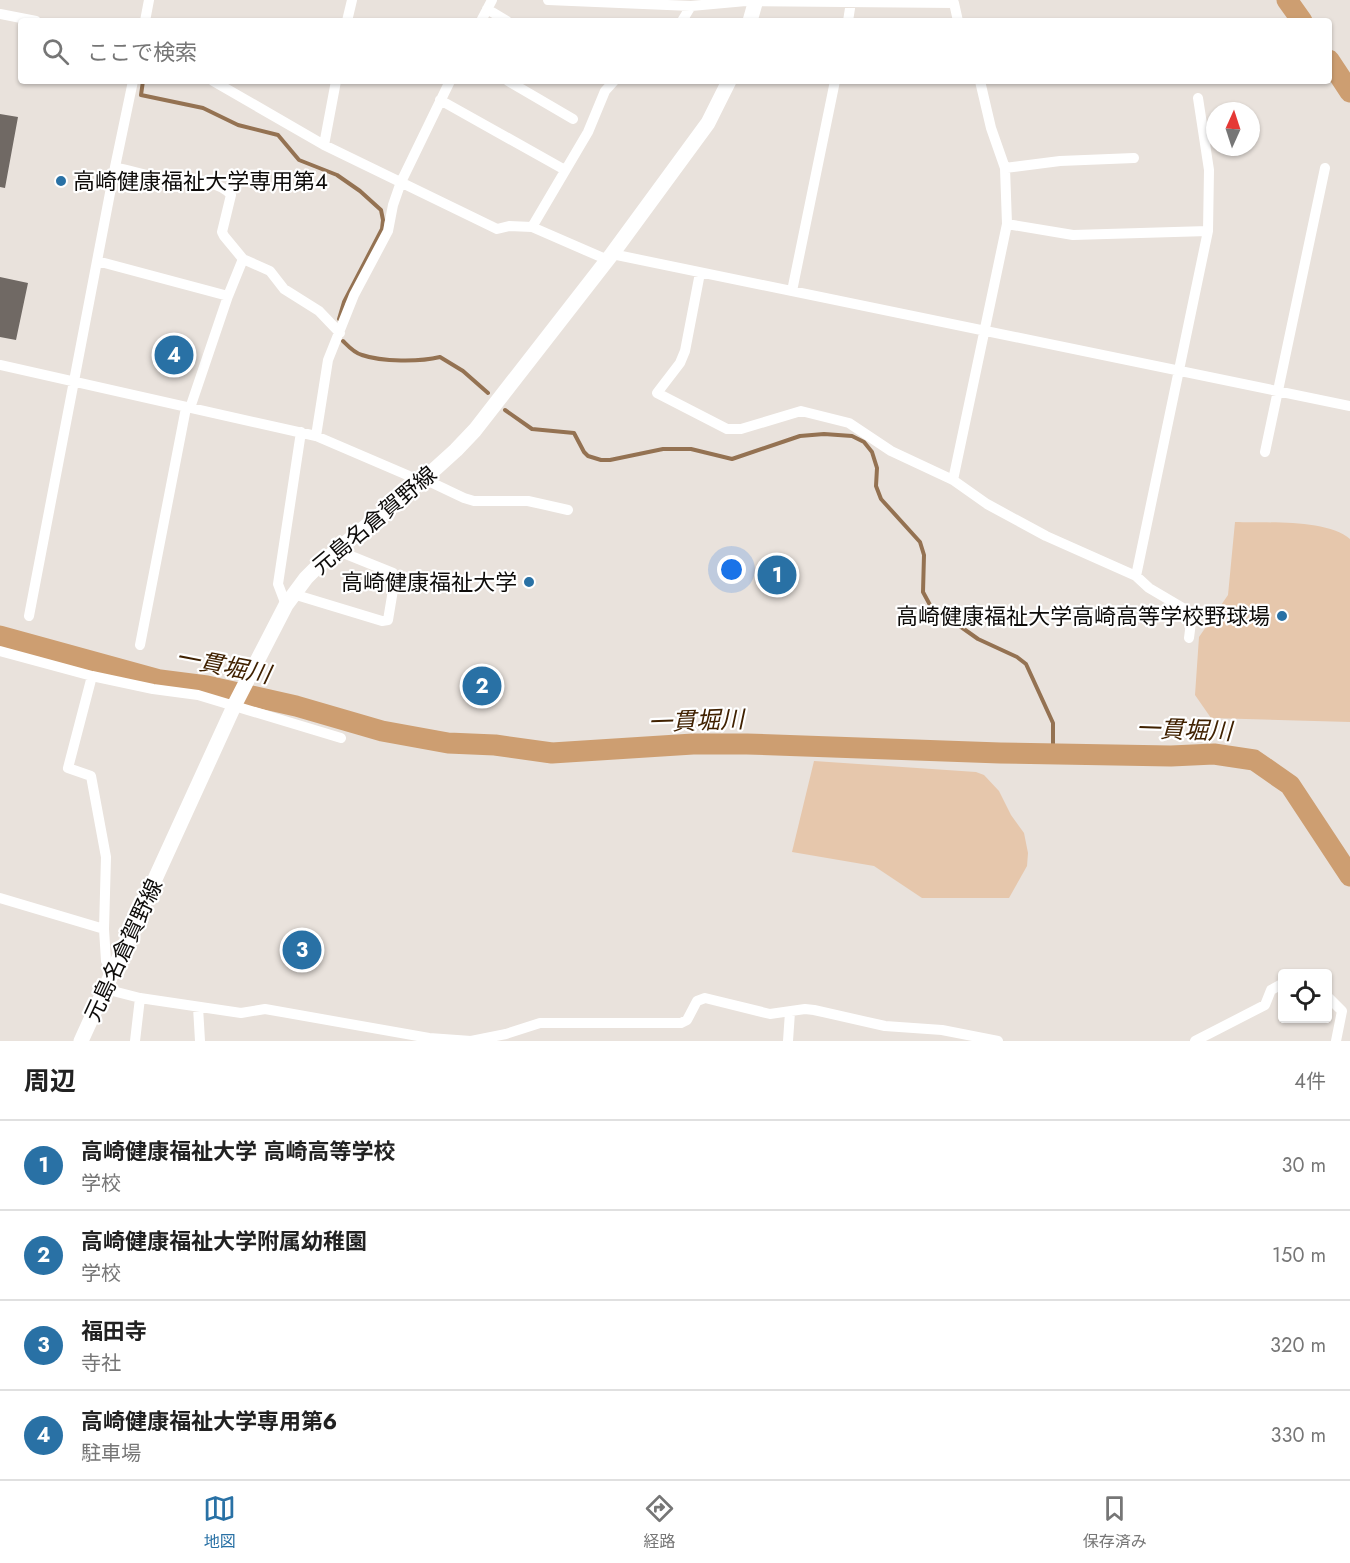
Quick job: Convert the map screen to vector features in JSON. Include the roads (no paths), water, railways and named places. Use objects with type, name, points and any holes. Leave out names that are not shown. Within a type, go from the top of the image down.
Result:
[{"type":"main road","points":[[750,18],[751,1]]},
{"type":"main road","name":"元島名倉賀野線","points":[[81,1041],[245,681],[289,599],[306,578],[336,550],[423,480],[475,429],[610,257],[708,123],[728,84]]},
{"type":"street","points":[[146,18],[149,0]]},
{"type":"street","points":[[349,18],[352,0]]},
{"type":"street","points":[[548,0],[691,6],[751,1],[954,1],[957,18]]},
{"type":"street","points":[[845,1],[848,18]]},
{"type":"street","points":[[489,5],[504,18]]},
{"type":"street","points":[[684,18],[691,6]]},
{"type":"street","points":[[0,14],[21,18]]},
{"type":"street","points":[[29,616],[132,84]]},
{"type":"street","points":[[218,84],[324,145],[496,229],[509,226],[532,227],[610,257],[792,291],[1350,406]]},
{"type":"street","points":[[324,145],[335,84]]},
{"type":"street","points":[[316,436],[328,360],[354,295],[388,231],[393,205],[401,182],[448,84]]},
{"type":"street","points":[[513,84],[573,119]]},
{"type":"street","points":[[532,227],[588,132],[605,91],[611,84]]},
{"type":"street","points":[[792,291],[834,84]]},
{"type":"street","points":[[954,480],[1007,224],[1005,168],[991,128],[981,84]]},
{"type":"street","points":[[1136,576],[1208,231],[1209,170],[1198,98]]},
{"type":"street","points":[[440,100],[565,170]]},
{"type":"street","points":[[1005,168],[1060,160],[1134,158]]},
{"type":"street","points":[[115,167],[165,179],[217,186],[228,191],[231,195],[222,231],[224,236],[243,260],[270,271],[284,289],[319,311],[340,333]]},
{"type":"street","points":[[1264,452],[1325,168]]},
{"type":"street","points":[[1007,224],[1073,235],[1208,231]]},
{"type":"street","points":[[140,645],[188,408],[243,260]]},
{"type":"street","points":[[97,261],[228,296]]},
{"type":"street","points":[[700,273],[685,351],[680,363],[657,393],[727,429],[741,429],[801,411],[849,423],[891,451],[954,480],[987,504],[1046,536],[1136,576],[1149,588],[1188,611],[1191,622],[1190,638]]},
{"type":"street","points":[[0,365],[316,436],[474,501],[528,501],[568,510]]},
{"type":"street","points":[[301,432],[278,584],[289,599],[382,621],[388,620],[395,578],[393,573],[336,550]]},
{"type":"street","points":[[0,651],[92,676],[153,689],[198,695],[341,738]]},
{"type":"street","points":[[92,676],[68,768],[91,776],[106,856],[104,928],[106,961],[114,970]]},
{"type":"street","points":[[0,898],[104,928]]},
{"type":"street","points":[[1195,1041],[1265,1005],[1271,990],[1278,986]]},
{"type":"street","points":[[105,989],[140,998],[198,1007],[241,1013],[265,1009],[429,1038],[471,1041],[506,1034],[540,1023],[681,1023],[687,1020],[697,1001],[705,998],[770,1014],[805,1009],[814,1010],[885,1026],[942,1030],[998,1041]]},
{"type":"street","points":[[135,1041],[140,998]]},
{"type":"street","points":[[1332,1001],[1342,1011],[1336,1041]]},
{"type":"street","points":[[198,1007],[200,1041]]},
{"type":"street","points":[[788,1041],[790,1012]]},
{"type":"waterway","points":[[1287,0],[1300,18]]},
{"type":"waterway","points":[[1332,65],[1350,92]]},
{"type":"waterway","points":[[143,84],[141,95],[203,108],[238,125],[278,135],[299,160],[337,175],[381,210],[382,229],[344,302],[339,319]]},
{"type":"waterway","points":[[343,341],[359,354],[380,359],[412,360],[440,357],[463,371],[488,393]]},
{"type":"waterway","points":[[505,410],[532,429],[574,433],[584,452],[588,456],[601,460],[663,449],[691,449],[732,459],[800,436],[824,434],[852,436],[864,442],[872,452],[877,468],[876,486],[881,499],[920,542],[924,555],[923,592],[930,605],[978,639],[1017,657],[1026,664],[1053,723],[1053,754]]},
{"type":"waterway","name":"一貫堀川","points":[[0,636],[160,680],[207,686],[296,706],[382,731],[448,743],[495,745],[552,753],[693,744],[747,744],[1000,753],[1171,756],[1214,754],[1254,760],[1290,785],[1350,876]]},
{"type":"place","name":"高崎健康福祉大学専用第４","points":[[61,181]]},
{"type":"place","name":"高崎健康福祉大学専用第６","points":[[174,355]]},
{"type":"place","name":"高崎健康福祉大学 高崎高等学校","points":[[777,575]]},
{"type":"place","name":"高崎健康福祉大学","points":[[529,582]]},
{"type":"place","name":"高崎健康福祉大学高崎高等学校野球場","points":[[1282,616]]},
{"type":"place","name":"高崎健康福祉大学附属幼稚園","points":[[482,686]]},
{"type":"place","name":"福田寺","points":[[302,950]]}]
